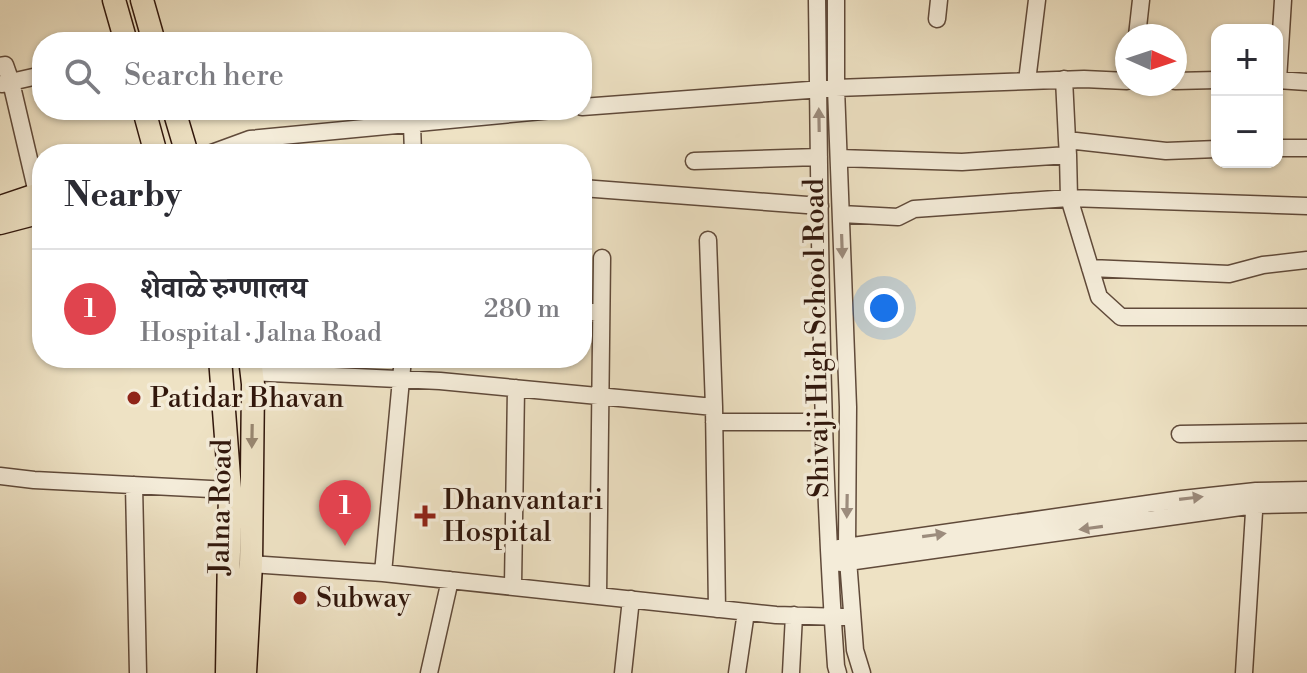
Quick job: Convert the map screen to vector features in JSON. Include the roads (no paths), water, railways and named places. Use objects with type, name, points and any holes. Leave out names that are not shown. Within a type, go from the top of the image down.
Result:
[{"type":"highway","points":[[114,0],[123,32]]},
{"type":"highway","points":[[142,0],[151,32]]},
{"type":"highway","points":[[146,120],[152,144]]},
{"type":"highway","points":[[177,120],[184,144]]},
{"type":"highway","name":"Jalna Road","points":[[221,368],[239,665]]},
{"type":"highway","name":"Jalna Road","points":[[239,665],[251,564],[253,384],[250,368]]},
{"type":"main road","points":[[0,206],[32,200]]},
{"type":"main road","points":[[0,224],[32,204]]},
{"type":"main road","points":[[218,673],[239,665]]},
{"type":"street","name":"Shivaji High School Road","points":[[817,0],[829,557],[838,673]]},
{"type":"street","name":"Shivaji High School Road","points":[[836,0],[836,88],[848,407],[847,554],[855,650],[862,673]]},
{"type":"street","points":[[937,19],[939,0]]},
{"type":"street","points":[[1027,81],[1037,0]]},
{"type":"street","points":[[1138,24],[1141,0]]},
{"type":"street","points":[[1282,24],[1283,0]]},
{"type":"street","points":[[0,66],[5,65],[5,83],[32,172]]},
{"type":"street","points":[[5,83],[32,77]]},
{"type":"street","points":[[592,106],[836,88],[1064,79],[1115,81]]},
{"type":"street","points":[[1064,79],[1069,198],[1099,297],[1121,317],[1307,317]]},
{"type":"street","points":[[1187,81],[1211,80]]},
{"type":"street","points":[[1283,80],[1307,82]]},
{"type":"street","points":[[236,144],[250,139],[452,120]]},
{"type":"street","points":[[412,124],[413,144]]},
{"type":"street","points":[[839,158],[962,162],[1067,147],[1166,151],[1211,149]]},
{"type":"street","points":[[1283,148],[1307,148]]},
{"type":"street","points":[[694,161],[819,157]]},
{"type":"street","points":[[592,189],[820,206]]},
{"type":"street","points":[[841,214],[898,217],[914,209],[1069,198],[1307,206]]},
{"type":"street","points":[[708,240],[717,609]]},
{"type":"street","points":[[598,596],[602,258]]},
{"type":"street","points":[[1090,268],[1229,274],[1263,265],[1307,260]]},
{"type":"street","points":[[592,312],[601,313]]},
{"type":"street","points":[[280,368],[600,396],[714,414],[825,422]]},
{"type":"street","points":[[383,573],[403,368]]},
{"type":"street","points":[[513,586],[516,388]]},
{"type":"street","points":[[1180,434],[1307,432]]},
{"type":"street","points":[[0,476],[230,490]]},
{"type":"street","points":[[134,485],[138,673]]},
{"type":"street","points":[[1255,498],[1307,490]]},
{"type":"street","points":[[1244,673],[1255,498]]},
{"type":"street","points":[[829,557],[1182,499],[1255,498],[1307,504]]},
{"type":"street","points":[[251,564],[383,573],[746,612],[853,618]]},
{"type":"street","points":[[429,673],[450,580]]},
{"type":"street","points":[[623,673],[631,599]]},
{"type":"street","points":[[737,673],[746,612]]},
{"type":"street","points":[[791,673],[794,615]]},
{"type":"place","name":"Patidar Bhavan","points":[[134,398]]},
{"type":"place","name":"Dhanvantari Hospital","points":[[425,516]]},
{"type":"place","name":"शेवाळे रुग्णालय","points":[[345,546]]},
{"type":"place","name":"Subway","points":[[300,598]]}]
